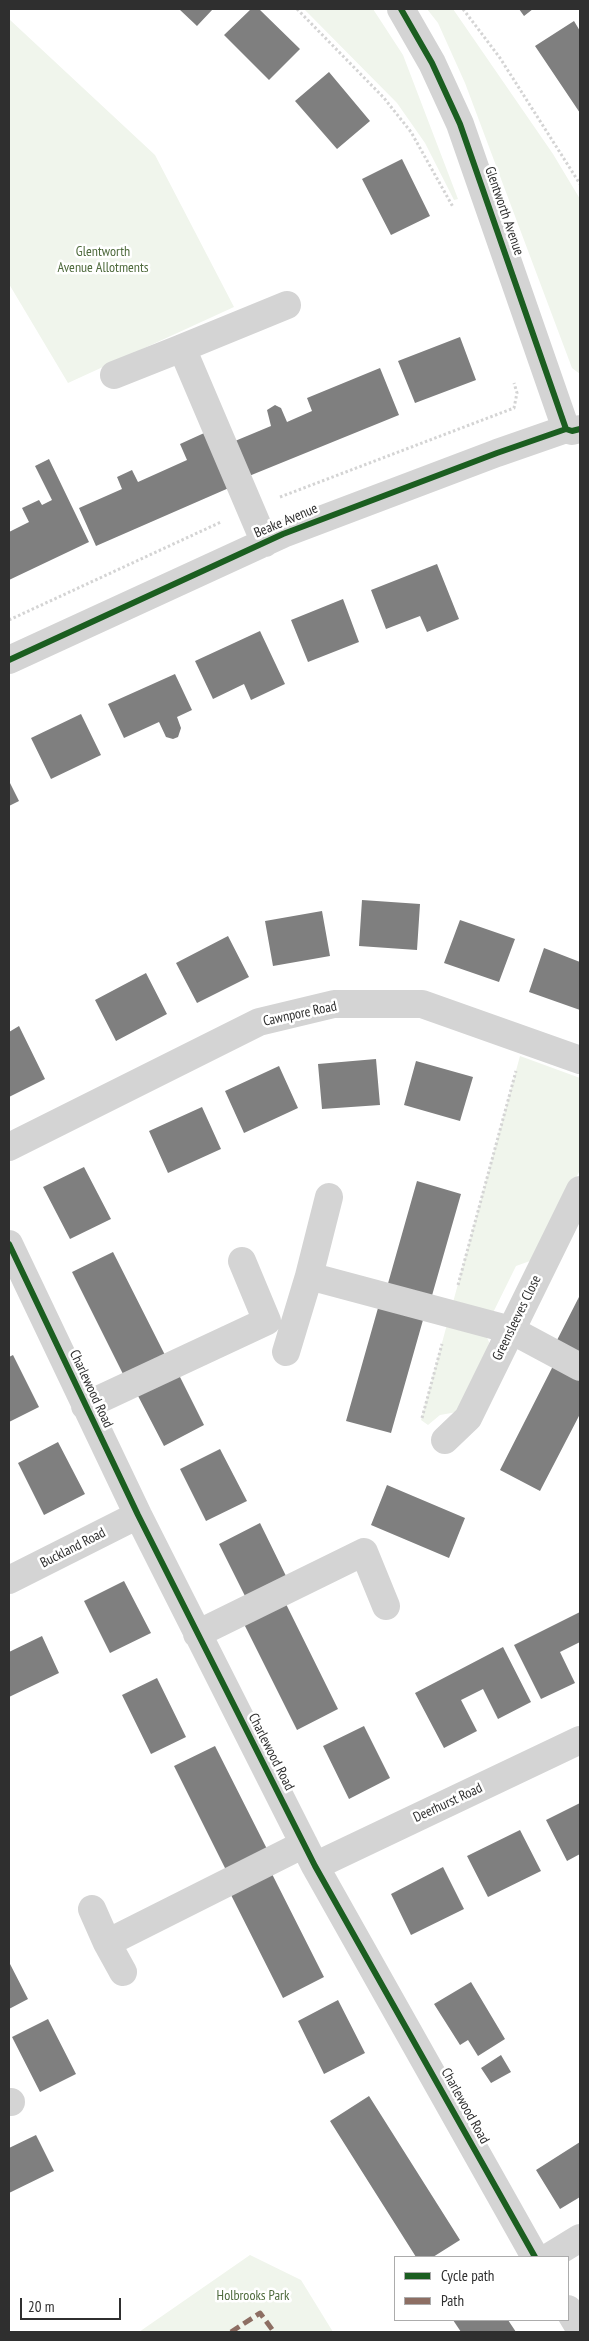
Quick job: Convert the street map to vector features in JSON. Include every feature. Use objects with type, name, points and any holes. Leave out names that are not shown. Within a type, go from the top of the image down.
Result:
[{"type":"street","name":"Glentworth Avenue","points":[[401,9],[432,63],[460,124],[573,429]]},
{"type":"street","points":[[114,374],[287,304]]},
{"type":"street","points":[[182,348],[265,543]]},
{"type":"street","name":"Beake Avenue","points":[[9,660],[265,543],[497,453],[573,429]]},
{"type":"street","name":"Cawnpore Road","points":[[9,1147],[259,1022],[334,1004],[422,1004],[580,1060]]},
{"type":"street","name":"Greensleeves Close","points":[[445,1440],[468,1418],[580,1190]]},
{"type":"street","points":[[286,1352],[309,1276],[329,1197]]},
{"type":"street","name":"Charlewood Road","points":[[9,1244],[138,1515],[309,1855],[535,2256]]},
{"type":"street","points":[[85,1406],[267,1321],[242,1261]]},
{"type":"street","points":[[309,1276],[511,1330],[580,1367]]},
{"type":"street","name":"Buckland Road","points":[[9,1580],[138,1515]]},
{"type":"street","points":[[197,1634],[364,1552],[386,1606]]},
{"type":"street","name":"Deerhurst Road","points":[[107,1943],[580,1740]]},
{"type":"street","points":[[92,1909],[107,1943],[123,1972]]},
{"type":"street","points":[[550,2256],[580,2238]]},
{"type":"street","points":[[569,2311],[580,2329]]},
{"type":"path","points":[[297,9],[384,98],[410,132],[457,213]]},
{"type":"path","points":[[463,9],[500,58],[580,184]]},
{"type":"path","points":[[9,620],[249,509],[514,408],[517,393],[512,375]]},
{"type":"path","points":[[445,1440],[421,1420],[524,1039]]},
{"type":"green space","points":[[304,9],[373,9],[403,55],[458,199],[454,200],[425,143],[397,103]]},
{"type":"green space","points":[[427,9],[453,9],[553,154],[580,199],[580,374],[572,368],[465,83],[438,23]]},
{"type":"green space","name":"Glentworth Avenue Allotments","points":[[9,19],[155,155],[234,307],[68,383],[9,284]]},
{"type":"green space","points":[[520,1056],[580,1078],[580,1170],[539,1252],[530,1261],[516,1266],[484,1331],[489,1342],[488,1349],[457,1412],[440,1415],[428,1425],[421,1420]]},
{"type":"green space","name":"Holbrooks Park","points":[[250,2255],[301,2280],[333,2332],[139,2332]]},
{"type":"building","points":[[179,9],[213,9],[197,26]]},
{"type":"building","points":[[251,9],[259,9],[300,49],[269,80],[224,35]]},
{"type":"building","points":[[519,9],[533,9],[524,16]]},
{"type":"building","points":[[574,21],[580,31],[580,113],[535,46]]},
{"type":"building","points":[[329,72],[370,121],[337,149],[295,101]]},
{"type":"building","points":[[402,159],[430,216],[391,235],[362,179]]},
{"type":"building","points":[[460,337],[476,380],[415,403],[398,361]]},
{"type":"building","points":[[380,368],[399,415],[249,476],[235,441],[271,426],[267,410],[275,405],[281,408],[287,422],[312,411],[307,398]]},
{"type":"building","points":[[213,429],[238,484],[96,546],[79,508],[122,489],[117,477],[132,470],[138,482],[187,460],[180,444]]},
{"type":"building","points":[[49,459],[89,542],[9,580],[9,532],[29,522],[22,508],[39,500],[42,505],[52,500],[35,466]]},
{"type":"building","points":[[437,564],[459,619],[427,632],[420,616],[386,629],[371,590]]},
{"type":"building","points":[[343,599],[359,642],[308,662],[291,620]]},
{"type":"building","points":[[260,631],[285,684],[251,700],[244,684],[213,699],[195,661]]},
{"type":"building","points":[[175,674],[192,710],[177,717],[181,728],[178,737],[173,739],[166,737],[159,722],[124,738],[108,704]]},
{"type":"building","points":[[81,714],[101,755],[51,779],[31,738]]},
{"type":"building","points":[[9,781],[19,801],[9,806]]},
{"type":"building","points":[[362,900],[420,904],[417,950],[359,946]]},
{"type":"building","points":[[322,911],[330,956],[273,966],[265,921]]},
{"type":"building","points":[[460,920],[515,939],[499,982],[444,963]]},
{"type":"building","points":[[228,936],[249,977],[197,1003],[176,963]]},
{"type":"building","points":[[544,948],[580,962],[580,1010],[529,992]]},
{"type":"building","points":[[146,973],[167,1014],[116,1041],[95,1000]]},
{"type":"building","points":[[19,1026],[45,1079],[9,1097],[9,1032]]},
{"type":"building","points":[[376,1059],[380,1105],[322,1109],[318,1064]]},
{"type":"building","points":[[416,1061],[473,1077],[460,1121],[404,1105]]},
{"type":"building","points":[[279,1066],[298,1108],[244,1133],[225,1091]]},
{"type":"building","points":[[202,1107],[221,1149],[168,1173],[149,1131]]},
{"type":"building","points":[[84,1167],[111,1219],[70,1239],[43,1187]]},
{"type":"building","points":[[417,1181],[461,1194],[429,1306],[385,1294]]},
{"type":"building","points":[[113,1252],[166,1357],[125,1378],[72,1272]]},
{"type":"building","points":[[580,1295],[580,1363],[553,1348]]},
{"type":"building","points":[[378,1308],[423,1320],[391,1433],[346,1421]]},
{"type":"building","points":[[13,1355],[39,1407],[9,1422],[9,1357]]},
{"type":"building","points":[[553,1366],[580,1380],[580,1414],[540,1491],[500,1470]]},
{"type":"building","points":[[178,1373],[204,1425],[164,1446],[137,1394]]},
{"type":"building","points":[[58,1442],[85,1494],[44,1515],[18,1463]]},
{"type":"building","points":[[220,1449],[247,1501],[206,1521],[180,1469]]},
{"type":"building","points":[[387,1485],[465,1518],[449,1558],[371,1525]]},
{"type":"building","points":[[260,1523],[286,1576],[245,1596],[219,1544]]},
{"type":"building","points":[[124,1581],[151,1633],[110,1653],[84,1601]]},
{"type":"building","points":[[286,1604],[338,1709],[297,1730],[244,1624]]},
{"type":"building","points":[[580,1612],[580,1642],[560,1652],[575,1683],[541,1699],[514,1645]]},
{"type":"building","points":[[42,1636],[59,1673],[9,1697],[9,1652]]},
{"type":"building","points":[[503,1647],[531,1702],[498,1719],[483,1689],[461,1700],[477,1731],[444,1748],[415,1693]]},
{"type":"building","points":[[157,1678],[186,1737],[151,1754],[122,1695]]},
{"type":"building","points":[[364,1726],[390,1778],[349,1799],[323,1746]]},
{"type":"building","points":[[215,1746],[268,1851],[227,1872],[174,1766]]},
{"type":"building","points":[[580,1803],[580,1854],[567,1861],[546,1820]]},
{"type":"building","points":[[520,1830],[541,1871],[488,1897],[467,1856]]},
{"type":"building","points":[[443,1867],[464,1909],[411,1935],[391,1894]]},
{"type":"building","points":[[271,1872],[324,1977],[283,1998],[230,1893]]},
{"type":"building","points":[[9,1962],[28,1999],[9,2009]]},
{"type":"building","points":[[471,1982],[505,2039],[478,2056],[468,2040],[460,2045],[434,2004]]},
{"type":"building","points":[[338,2000],[365,2053],[324,2074],[298,2021]]},
{"type":"building","points":[[48,2019],[76,2074],[40,2092],[12,2037]]},
{"type":"building","points":[[501,2055],[511,2072],[491,2083],[481,2068]]},
{"type":"building","points":[[369,2096],[460,2240],[435,2256],[415,2256],[330,2121]]},
{"type":"building","points":[[36,2135],[54,2171],[9,2193],[9,2148]]},
{"type":"building","points":[[580,2142],[580,2197],[560,2209],[536,2170]]},
{"type":"building","points":[[454,2321],[509,2321],[516,2332],[461,2332]]},
{"type":"marked path","points":[[231,2332],[260,2313],[274,2332]]},
{"type":"cycle path","points":[[401,9],[432,63],[460,124],[566,429]]},
{"type":"cycle path","points":[[9,660],[283,534],[497,453],[566,429],[572,431],[580,429]]},
{"type":"cycle path","points":[[9,1244],[138,1515],[315,1866],[534,2256]]}]
